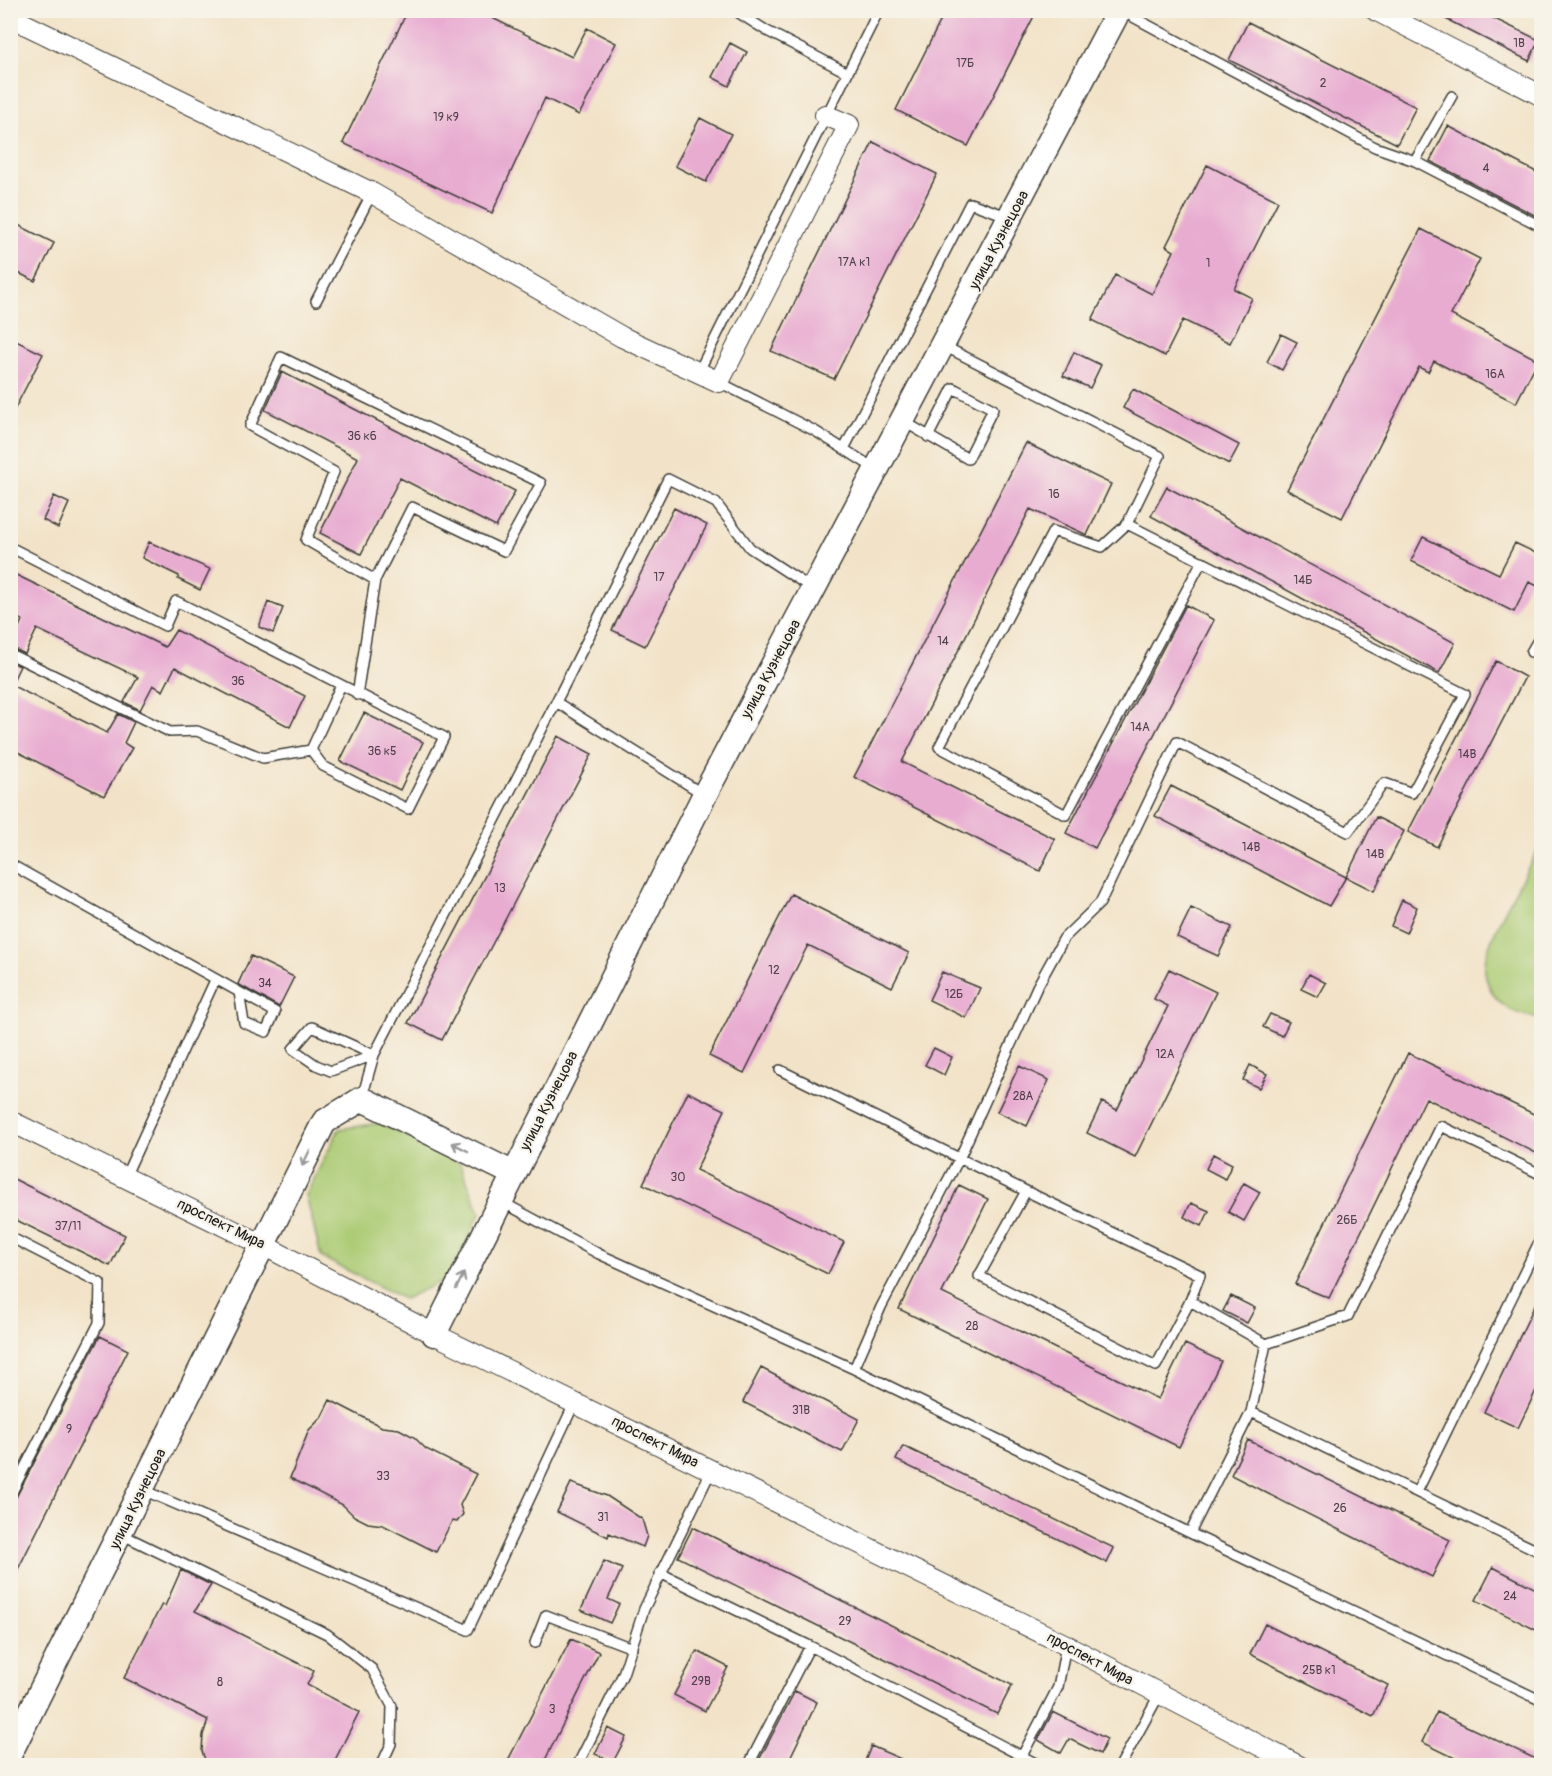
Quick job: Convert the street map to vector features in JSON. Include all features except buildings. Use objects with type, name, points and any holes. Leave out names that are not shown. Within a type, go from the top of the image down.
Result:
[{"type":"street","name":"улица Кузнецова","points":[[434,1334],[512,1173],[705,794],[1120,10]]},
{"type":"street","points":[[1375,10],[1542,96]]},
{"type":"street","points":[[10,17],[372,193],[622,337],[719,382],[849,125],[825,115]]},
{"type":"street","name":"улица Кузнецова","points":[[10,1753],[16,1727],[121,1534],[324,1122],[362,1099]]},
{"type":"street","points":[[362,1099],[512,1173]]},
{"type":"street","name":"проспект Мира","points":[[10,1121],[263,1245],[434,1334],[575,1401],[1066,1645],[1299,1766]]},
{"type":"lane","points":[[734,10],[846,72]]},
{"type":"lane","points":[[699,371],[846,72],[879,10]]},
{"type":"lane","points":[[1120,10],[1375,147],[1415,161],[1542,227]]},
{"type":"lane","points":[[1415,161],[1452,96]]},
{"type":"lane","points":[[316,301],[372,193]]},
{"type":"lane","points":[[844,448],[970,203],[1011,218]]},
{"type":"lane","points":[[942,345],[1160,456],[1127,525],[1102,547],[1053,531],[939,747],[1066,815],[1202,561]]},
{"type":"lane","points":[[357,695],[375,580],[412,507],[504,551],[541,483],[281,357],[250,426],[334,472],[306,540],[375,580]]},
{"type":"lane","points":[[719,382],[844,448],[877,471]]},
{"type":"lane","points":[[903,421],[928,437],[968,459],[993,409],[953,388],[928,437]]},
{"type":"lane","points":[[362,1099],[374,1054],[668,479],[716,503],[750,548],[813,588]]},
{"type":"lane","points":[[854,1369],[881,1307],[960,1157],[1037,987],[1064,938],[1100,903],[1177,742],[1348,832],[1384,783],[1412,793],[1465,694],[1127,525]]},
{"type":"lane","points":[[10,547],[165,626],[176,601],[340,687],[444,737],[408,809],[323,766],[311,750]]},
{"type":"lane","points":[[1531,652],[1542,633]]},
{"type":"lane","points":[[10,654],[170,732],[196,731],[263,758],[311,750]]},
{"type":"lane","points":[[311,750],[340,687]]},
{"type":"lane","points":[[556,702],[705,794]]},
{"type":"lane","points":[[10,864],[275,1012],[266,1032],[244,1023],[238,992]]},
{"type":"lane","points":[[125,1177],[215,980]]},
{"type":"lane","points":[[312,1027],[374,1054],[331,1071],[316,1065],[293,1049],[312,1027]]},
{"type":"lane","points":[[780,1070],[1200,1275],[1190,1300],[1156,1366],[979,1276],[1026,1191]]},
{"type":"lane","points":[[1190,1300],[1266,1344],[1348,1316],[1441,1126],[1542,1175]]},
{"type":"lane","points":[[500,1201],[599,1254],[854,1369],[1542,1701]]},
{"type":"lane","points":[[1417,1492],[1542,1236]]},
{"type":"lane","points":[[10,1237],[100,1283],[99,1323],[10,1496]]},
{"type":"lane","points":[[1190,1533],[1251,1412],[1266,1344]]},
{"type":"lane","points":[[143,1490],[468,1630],[575,1401]]},
{"type":"lane","points":[[1251,1412],[1542,1553]]},
{"type":"lane","points":[[578,1766],[623,1674],[644,1609],[660,1573],[711,1470]]},
{"type":"lane","points":[[121,1534],[327,1634],[372,1669],[392,1706],[391,1744],[381,1766]]},
{"type":"lane","points":[[660,1573],[810,1646],[1041,1766]]},
{"type":"lane","points":[[535,1643],[546,1615],[632,1648]]},
{"type":"lane","points":[[1022,1756],[1058,1687],[1066,1645]]},
{"type":"lane","points":[[748,1766],[810,1646]]},
{"type":"lane","points":[[1120,1766],[1159,1695]]},
{"type":"green space","points":[[1541,843],[1542,1017],[1537,1017],[1516,1013],[1499,1001],[1487,981],[1485,964],[1492,938]]},
{"type":"green space","points":[[381,1123],[460,1163],[480,1213],[451,1277],[404,1299],[321,1257],[306,1195],[339,1129]]}]
